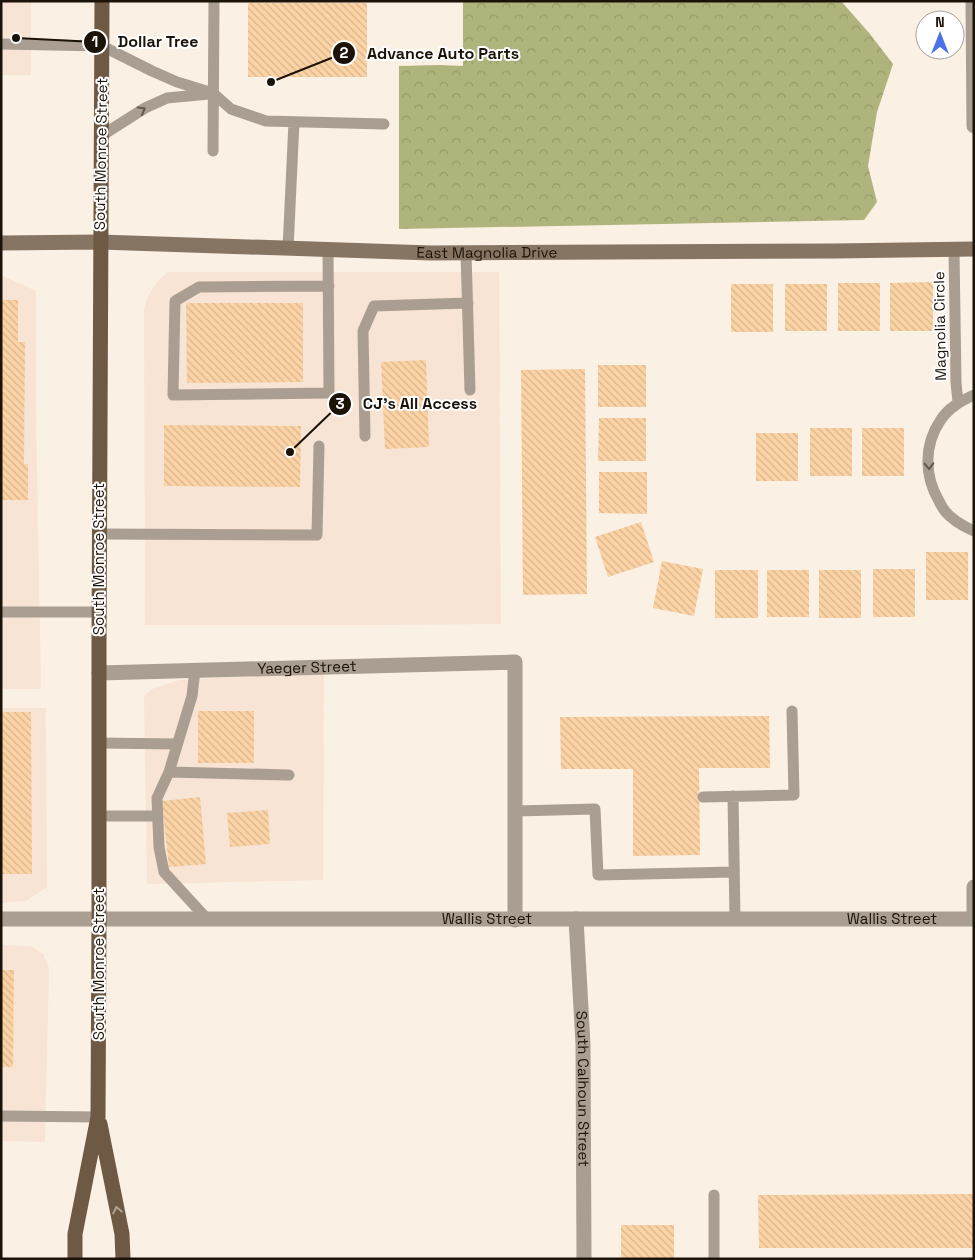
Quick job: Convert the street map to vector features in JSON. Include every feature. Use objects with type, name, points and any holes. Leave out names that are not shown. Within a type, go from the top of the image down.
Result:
[{"type":"main road","name":"South Monroe Street","points":[[75,1259],[75,1234],[98,1117],[102,1]]},
{"type":"main road","name":"East Magnolia Drive","points":[[1,243],[100,242],[466,253],[834,252],[974,249]]},
{"type":"main road","name":"South Monroe Street","points":[[98,1117],[122,1234],[123,1259]]},
{"type":"street","points":[[972,1],[974,126]]},
{"type":"street","name":"Yaeger Street","points":[[99,673],[515,662],[515,810]]},
{"type":"street","points":[[515,810],[515,920]]},
{"type":"street","points":[[974,887],[974,919]]},
{"type":"street","name":"Wallis Street","points":[[1,919],[974,919]]},
{"type":"street","name":"South Calhoun Street","points":[[576,919],[583,1044],[584,1259]]},
{"type":"lane","points":[[213,151],[214,1]]},
{"type":"lane","points":[[1,44],[102,46],[177,82],[213,93],[232,109],[266,121],[384,124]]},
{"type":"lane","points":[[101,136],[145,108],[167,98],[213,93]]},
{"type":"lane","points":[[288,248],[294,122]]},
{"type":"lane","points":[[328,250],[329,286],[329,393],[173,395],[175,301],[199,287],[329,286]]},
{"type":"lane","name":"Magnolia Circle","points":[[954,250],[958,402]]},
{"type":"lane","points":[[466,253],[470,390]]},
{"type":"lane","points":[[365,436],[364,331],[374,306],[468,303]]},
{"type":"lane","points":[[974,395],[958,402],[941,420],[930,442],[927,466],[932,490],[945,511],[962,526],[974,531]]},
{"type":"lane","points":[[100,534],[318,535],[319,446]]},
{"type":"lane","points":[[1,612],[99,612]]},
{"type":"lane","points":[[195,670],[192,696],[178,744],[169,772],[157,798],[159,847],[164,872],[207,919]]},
{"type":"lane","points":[[703,797],[794,796],[792,711]]},
{"type":"lane","points":[[99,743],[178,744]]},
{"type":"lane","points":[[169,772],[289,775]]},
{"type":"lane","points":[[733,796],[734,919]]},
{"type":"lane","points":[[515,810],[595,809],[598,875],[734,872]]},
{"type":"lane","points":[[99,816],[158,816]]},
{"type":"lane","points":[[1,1116],[98,1117]]},
{"type":"lane","points":[[714,1195],[714,1259]]},
{"type":"shaded area","points":[[1,1],[31,1],[31,75],[1,75]]},
{"type":"shaded area","points":[[168,272],[499,272],[501,624],[145,625],[144,310],[147,298],[157,282]]},
{"type":"shaded area","points":[[1,275],[36,291],[41,689],[1,689]]},
{"type":"shaded area","points":[[324,672],[323,880],[147,884],[144,696],[152,689],[179,680]]},
{"type":"shaded area","points":[[1,708],[46,708],[47,887],[26,901],[1,903]]},
{"type":"shaded area","points":[[1,945],[31,946],[43,954],[49,968],[45,1142],[1,1141]]},
{"type":"green space","points":[[463,1],[841,1],[893,64],[877,112],[868,166],[877,202],[864,220],[399,229],[399,66],[463,66]]},
{"type":"building","points":[[248,3],[367,3],[367,77],[248,77]]},
{"type":"building","points":[[933,282],[933,331],[890,331],[890,283]]},
{"type":"building","points":[[838,283],[880,283],[880,331],[838,331]]},
{"type":"building","points":[[731,284],[773,284],[773,332],[731,332]]},
{"type":"building","points":[[785,284],[827,284],[827,331],[785,331]]},
{"type":"building","points":[[1,300],[18,300],[18,342],[25,342],[24,464],[28,464],[28,500],[1,500]]},
{"type":"building","points":[[186,303],[303,303],[303,382],[187,383]]},
{"type":"building","points":[[426,360],[429,447],[385,449],[381,362]]},
{"type":"building","points":[[598,365],[646,365],[646,407],[598,407]]},
{"type":"building","points":[[585,369],[587,594],[523,595],[521,370]]},
{"type":"building","points":[[599,418],[646,418],[646,461],[598,461]]},
{"type":"building","points":[[164,425],[301,426],[300,487],[164,486]]},
{"type":"building","points":[[810,428],[852,428],[852,476],[810,476]]},
{"type":"building","points":[[862,428],[904,428],[904,476],[862,476]]},
{"type":"building","points":[[756,433],[798,433],[798,481],[756,481]]},
{"type":"building","points":[[599,472],[647,472],[647,514],[599,513]]},
{"type":"building","points":[[641,522],[654,562],[608,577],[595,537]]},
{"type":"building","points":[[926,552],[968,552],[968,600],[926,600]]},
{"type":"building","points":[[662,561],[703,569],[694,616],[653,608]]},
{"type":"building","points":[[873,569],[915,569],[915,617],[873,617]]},
{"type":"building","points":[[715,570],[758,570],[758,618],[715,618]]},
{"type":"building","points":[[767,570],[809,570],[809,617],[767,617]]},
{"type":"building","points":[[819,570],[861,570],[861,618],[819,618]]},
{"type":"building","points":[[198,711],[254,711],[254,763],[198,763]]},
{"type":"building","points":[[1,712],[31,712],[32,874],[1,874]]},
{"type":"building","points":[[769,716],[770,768],[699,768],[700,855],[633,856],[633,769],[561,769],[560,717]]},
{"type":"building","points":[[200,797],[206,864],[169,867],[162,801]]},
{"type":"building","points":[[268,810],[270,844],[230,847],[227,813]]},
{"type":"building","points":[[1,970],[14,970],[13,1067],[1,1067]]},
{"type":"building","points":[[974,1194],[974,1248],[759,1248],[758,1195]]},
{"type":"building","points":[[621,1225],[674,1225],[674,1259],[621,1259]]},
{"type":"place","name":"Dollar Tree","points":[[16,38]]},
{"type":"place","name":"Advance Auto Parts","points":[[271,82]]},
{"type":"place","name":"CJ's All Access","points":[[290,452]]}]
